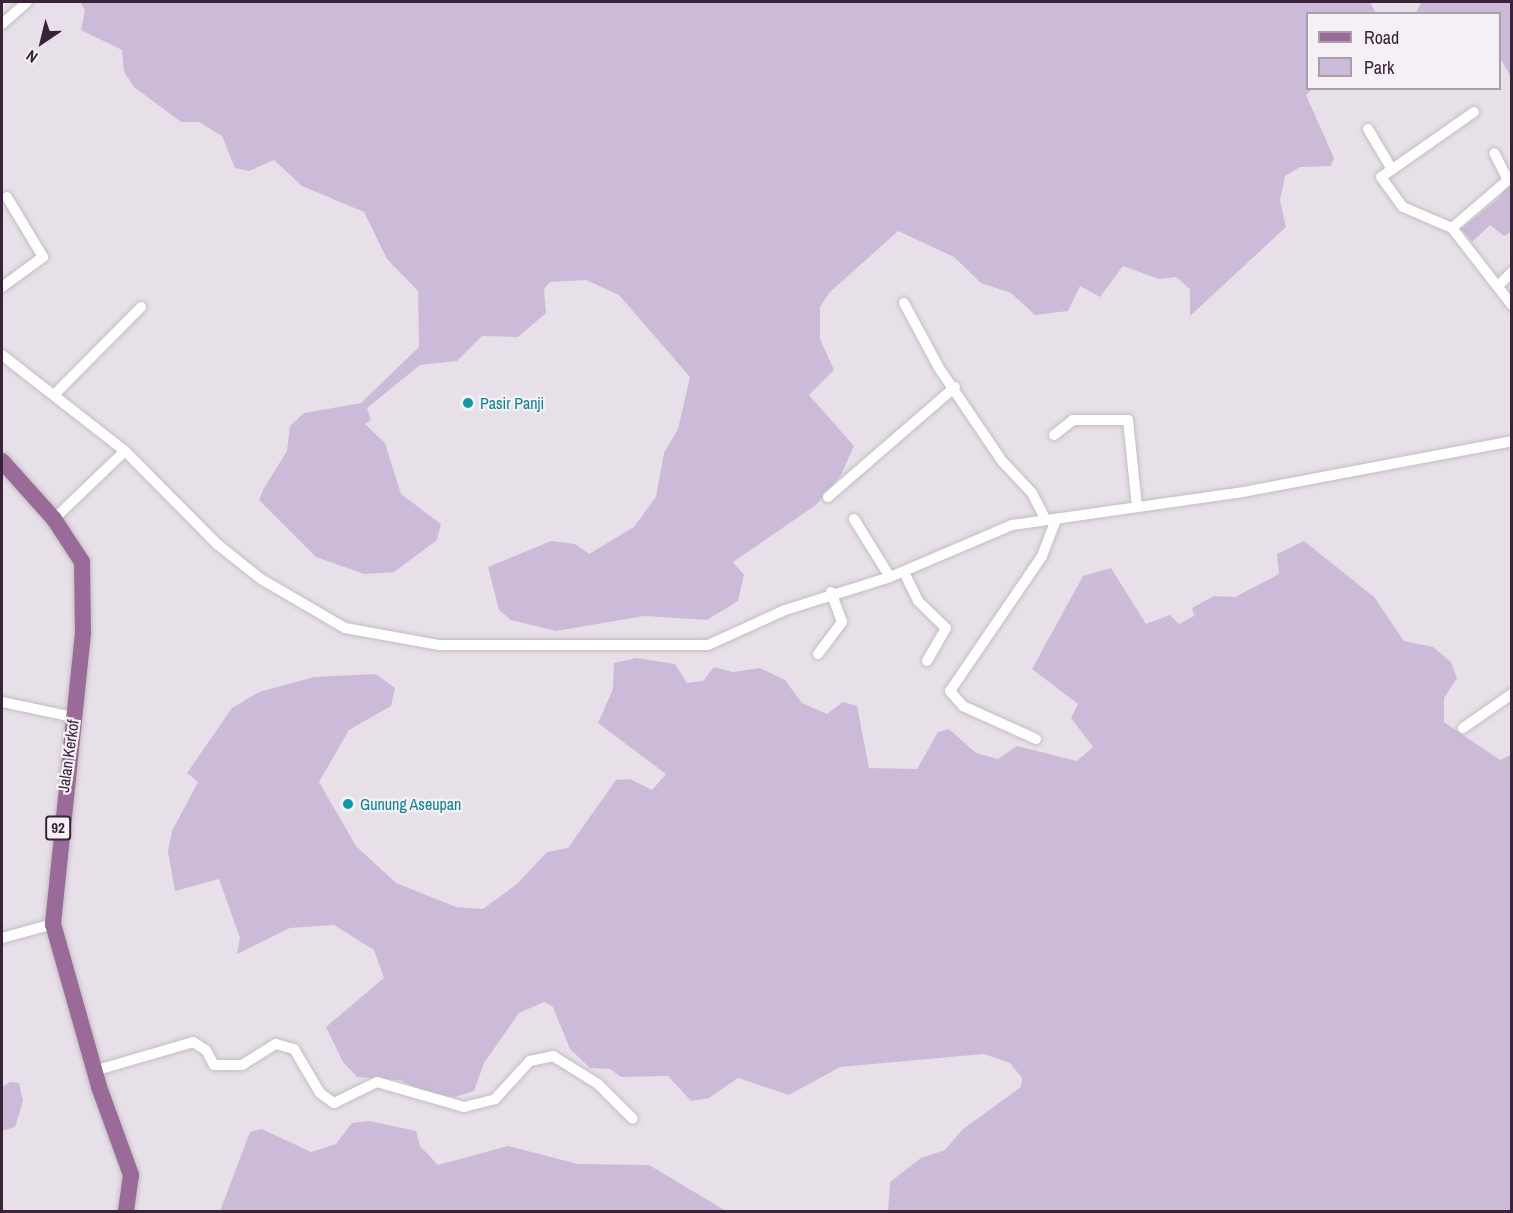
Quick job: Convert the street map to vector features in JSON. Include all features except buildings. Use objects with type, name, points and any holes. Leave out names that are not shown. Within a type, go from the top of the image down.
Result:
[{"type":"main road","name":"Jalan Kerkof","points":[[2,461],[54,519],[82,562],[85,581],[53,924],[94,1071],[131,1175],[126,1212]]},
{"type":"street","points":[[2,24],[27,2]]},
{"type":"street","points":[[1474,112],[1390,166],[1381,177],[1398,203],[1452,228],[1485,277],[1498,286],[1512,305]]},
{"type":"street","points":[[1368,129],[1390,166]]},
{"type":"street","points":[[1452,228],[1508,180],[1494,153]]},
{"type":"street","points":[[2,287],[43,257],[7,197]]},
{"type":"street","points":[[1498,286],[1512,272]]},
{"type":"street","points":[[904,303],[1002,460],[1050,519],[1042,556],[950,691],[963,706],[1036,739]]},
{"type":"street","points":[[56,393],[141,307]]},
{"type":"street","points":[[2,355],[56,393],[125,451],[217,544],[261,579],[324,619],[368,635],[439,645],[692,647],[721,641],[831,592],[904,572],[965,542],[1050,519],[1137,507],[1512,441]]},
{"type":"street","points":[[828,497],[955,387]]},
{"type":"street","points":[[1054,435],[1073,420],[1128,420],[1137,507]]},
{"type":"street","points":[[54,519],[125,451]]},
{"type":"street","points":[[854,519],[890,577]]},
{"type":"street","points":[[904,572],[918,601],[946,628],[927,661]]},
{"type":"street","points":[[818,654],[842,622],[831,592]]},
{"type":"street","points":[[1463,728],[1512,694]]},
{"type":"street","points":[[2,702],[73,717]]},
{"type":"street","points":[[2,938],[53,924]]},
{"type":"street","points":[[94,1071],[193,1042],[206,1050],[214,1065],[242,1065],[276,1044],[294,1049],[320,1093],[334,1103],[378,1082],[464,1107],[495,1099],[530,1061],[553,1056],[598,1084],[633,1119]]},
{"type":"green space","points":[[80,2],[1370,2],[1375,12],[1306,12],[1306,90],[1311,90],[1306,95],[1334,158],[1331,166],[1300,167],[1285,176],[1280,200],[1286,227],[1190,316],[1190,289],[1176,277],[1159,279],[1123,266],[1100,297],[1080,286],[1068,311],[1035,315],[1011,293],[981,283],[954,257],[898,231],[829,293],[820,307],[820,339],[834,370],[809,395],[854,446],[841,475],[816,505],[733,562],[744,575],[738,601],[707,620],[644,616],[556,631],[511,620],[499,610],[488,567],[551,541],[575,544],[589,554],[634,527],[656,497],[664,453],[678,429],[690,377],[619,295],[586,280],[550,282],[544,289],[546,313],[518,337],[482,336],[457,361],[420,365],[367,408],[371,420],[365,424],[385,443],[401,494],[441,524],[437,540],[394,572],[364,574],[316,557],[259,500],[287,451],[290,426],[304,413],[361,403],[419,347],[418,291],[387,259],[364,212],[302,186],[274,160],[249,171],[235,168],[222,136],[199,122],[181,122],[134,87],[124,72],[122,50],[81,30],[85,10]]},
{"type":"green space","points":[[1421,2],[1511,2],[1511,77],[1501,60],[1501,12],[1416,12]]},
{"type":"green space","points":[[1511,181],[1511,232],[1504,236],[1490,225],[1472,242],[1461,229],[1498,199]]},
{"type":"green space","points":[[1304,541],[1374,597],[1404,641],[1433,647],[1451,662],[1457,678],[1444,698],[1444,722],[1500,760],[1511,755],[1511,1211],[888,1211],[890,1182],[921,1158],[945,1150],[963,1129],[1021,1087],[1022,1078],[1010,1063],[984,1054],[840,1067],[789,1095],[738,1078],[709,1098],[691,1101],[668,1076],[621,1077],[610,1069],[590,1068],[570,1049],[553,1007],[544,1002],[519,1013],[484,1063],[474,1091],[455,1097],[426,1094],[400,1080],[357,1077],[343,1062],[326,1027],[384,978],[374,950],[334,925],[290,928],[237,954],[240,938],[219,879],[175,891],[168,851],[172,831],[198,782],[187,773],[232,708],[259,692],[314,677],[376,674],[395,688],[391,706],[349,730],[319,782],[356,846],[396,883],[456,907],[483,909],[517,884],[547,852],[568,848],[616,780],[630,779],[652,790],[666,774],[598,723],[613,689],[614,663],[636,658],[675,664],[687,683],[703,681],[714,667],[733,672],[760,668],[785,680],[802,703],[827,714],[843,702],[857,706],[869,768],[917,769],[938,732],[949,729],[976,753],[998,759],[1017,746],[1077,761],[1093,747],[1071,718],[1078,704],[1032,669],[1083,576],[1111,568],[1146,624],[1170,615],[1179,624],[1194,616],[1192,608],[1214,596],[1235,597],[1279,574],[1277,554]]},
{"type":"green space","points":[[10,1082],[19,1083],[23,1101],[15,1127],[2,1131],[2,1087]]},
{"type":"green space","points":[[369,1121],[416,1131],[420,1146],[438,1165],[508,1146],[578,1164],[649,1165],[726,1211],[220,1211],[250,1132],[262,1129],[311,1152],[336,1144],[352,1123]]},
{"type":"place","name":"Pasir Panji","points":[[468,403]]},
{"type":"place","name":"Gunung Aseupan","points":[[348,804]]}]
